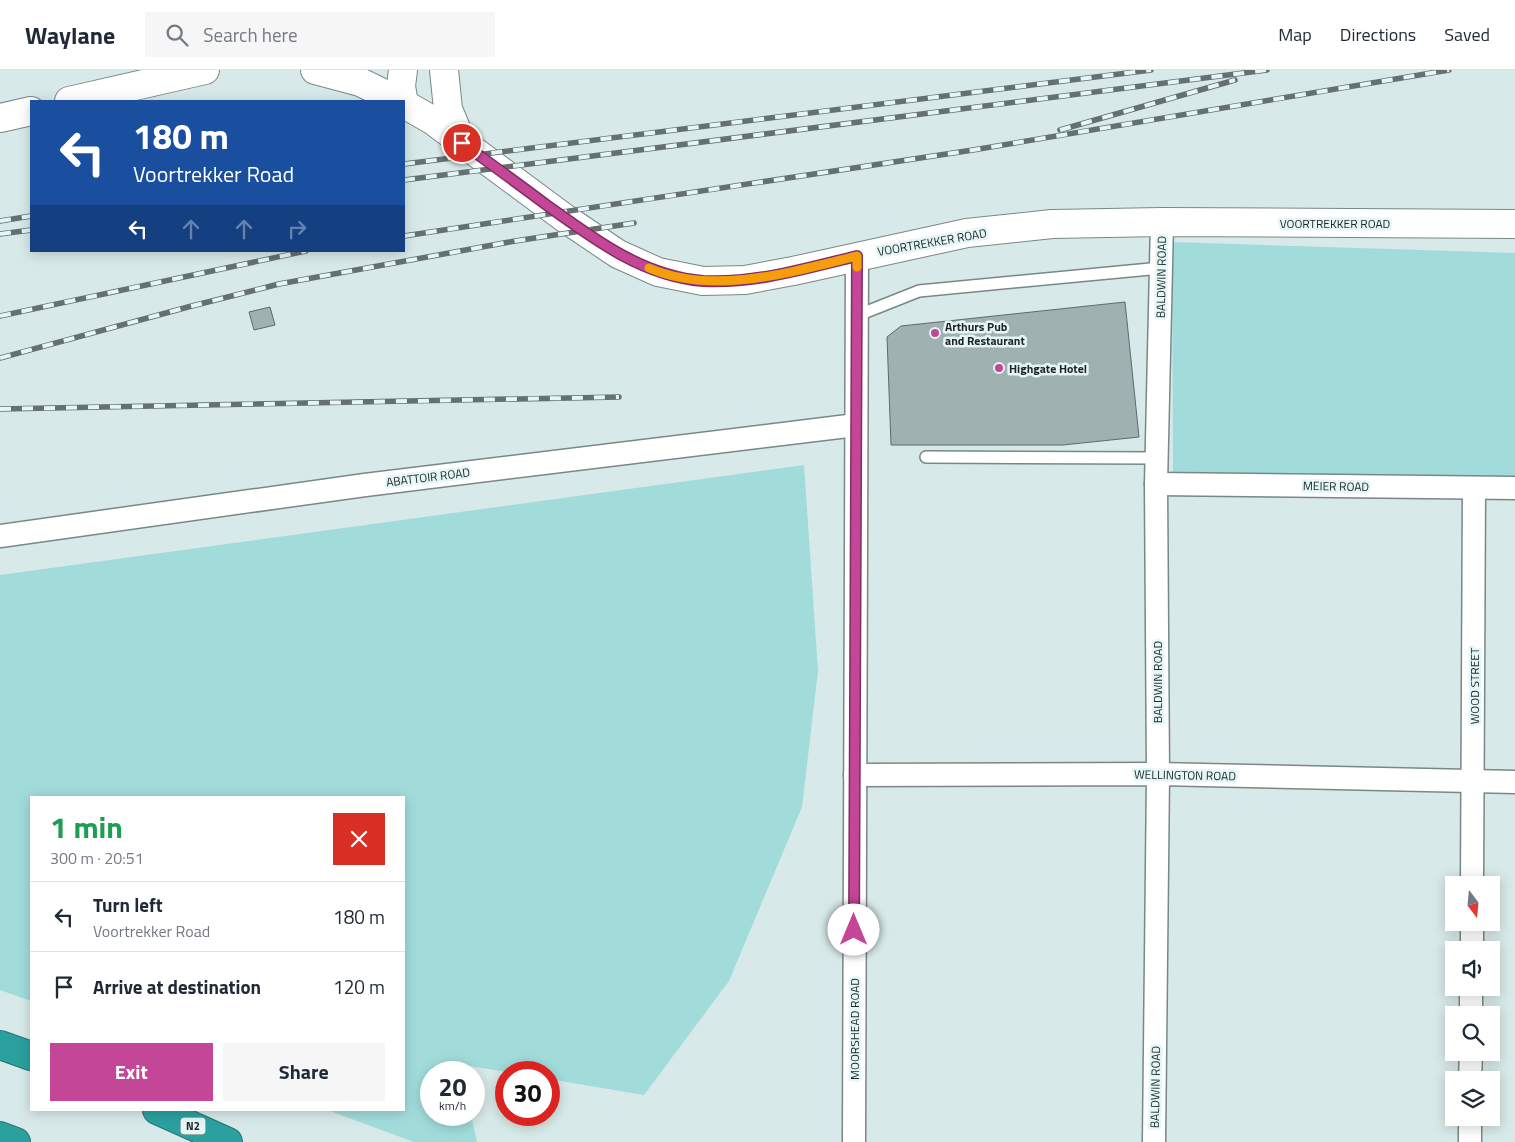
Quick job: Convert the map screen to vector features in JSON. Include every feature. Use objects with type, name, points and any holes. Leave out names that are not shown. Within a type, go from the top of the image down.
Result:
[{"type":"highway","points":[[0,1045],[30,1056]]},
{"type":"highway","name":"N2","points":[[160,1111],[228,1142]]},
{"type":"highway","points":[[0,1136],[16,1142]]},
{"type":"main road","points":[[73,100],[205,70]]},
{"type":"main road","points":[[315,70],[360,82],[397,100]]},
{"type":"main road","points":[[403,70],[401,86],[403,100]]},
{"type":"main road","points":[[444,70],[448,109],[462,143]]},
{"type":"main road","name":"VOORTREKKER ROAD","points":[[405,105],[432,120],[618,254],[658,272],[703,281],[745,280],[967,233],[1052,224],[1162,222],[1515,224]]},
{"type":"main road","points":[[0,118],[30,111]]},
{"type":"street","name":"BALDWIN ROAD","points":[[1154,1142],[1158,774],[1156,484],[1162,222]]},
{"type":"street","name":"MOORSHEAD ROAD","points":[[854,1142],[857,256]]},
{"type":"street","name":"ABATTOIR ROAD","points":[[0,536],[365,485],[856,425]]},
{"type":"street","name":"MEIER ROAD","points":[[1156,484],[1515,488]]},
{"type":"street","name":"WOOD STREET","points":[[1472,876],[1474,488]]},
{"type":"street","name":"WELLINGTON ROAD","points":[[854,775],[1158,774],[1515,782]]},
{"type":"street","points":[[1470,1126],[1470,1142]]},
{"type":"lane","points":[[856,316],[919,291],[1161,268]]},
{"type":"lane","points":[[926,457],[1158,458]]},
{"type":"shaded area","points":[[1172,242],[1515,253],[1515,482],[1173,479]]},
{"type":"shaded area","points":[[804,465],[818,671],[802,807],[729,981],[644,1095],[560,1081],[560,1061],[495,1061],[495,1070],[485,1068],[485,1061],[420,1061],[420,1126],[473,1126],[477,1142],[414,1142],[330,1111],[405,1111],[405,796],[30,796],[30,1001],[0,990],[0,575]]},
{"type":"building","points":[[1125,302],[1139,437],[1063,445],[891,445],[887,337],[901,326]]},
{"type":"building","points":[[270,307],[275,325],[254,330],[249,312]]},
{"type":"railway","points":[[405,164],[1151,70]]},
{"type":"railway","points":[[405,180],[1267,70]]},
{"type":"railway","points":[[405,236],[973,150],[1449,70]]},
{"type":"railway","points":[[1060,130],[1235,80]]},
{"type":"railway","points":[[0,221],[30,216]]},
{"type":"railway","points":[[0,358],[279,284],[515,241],[634,223]]},
{"type":"railway","points":[[0,234],[30,230]]},
{"type":"railway","points":[[0,316],[301,252]]},
{"type":"railway","points":[[0,409],[619,397]]},
{"type":"slow traffic","points":[[649,268],[658,272],[703,281],[745,280],[857,256],[857,267]]},
{"type":"place","name":"Arthurs Pub and Restaurant","points":[[935,333]]},
{"type":"place","name":"Highgate Hotel","points":[[999,368]]},
{"type":"route","points":[[462,143],[566,219],[618,254],[658,272],[703,281],[745,280],[857,256],[854,930]]}]
